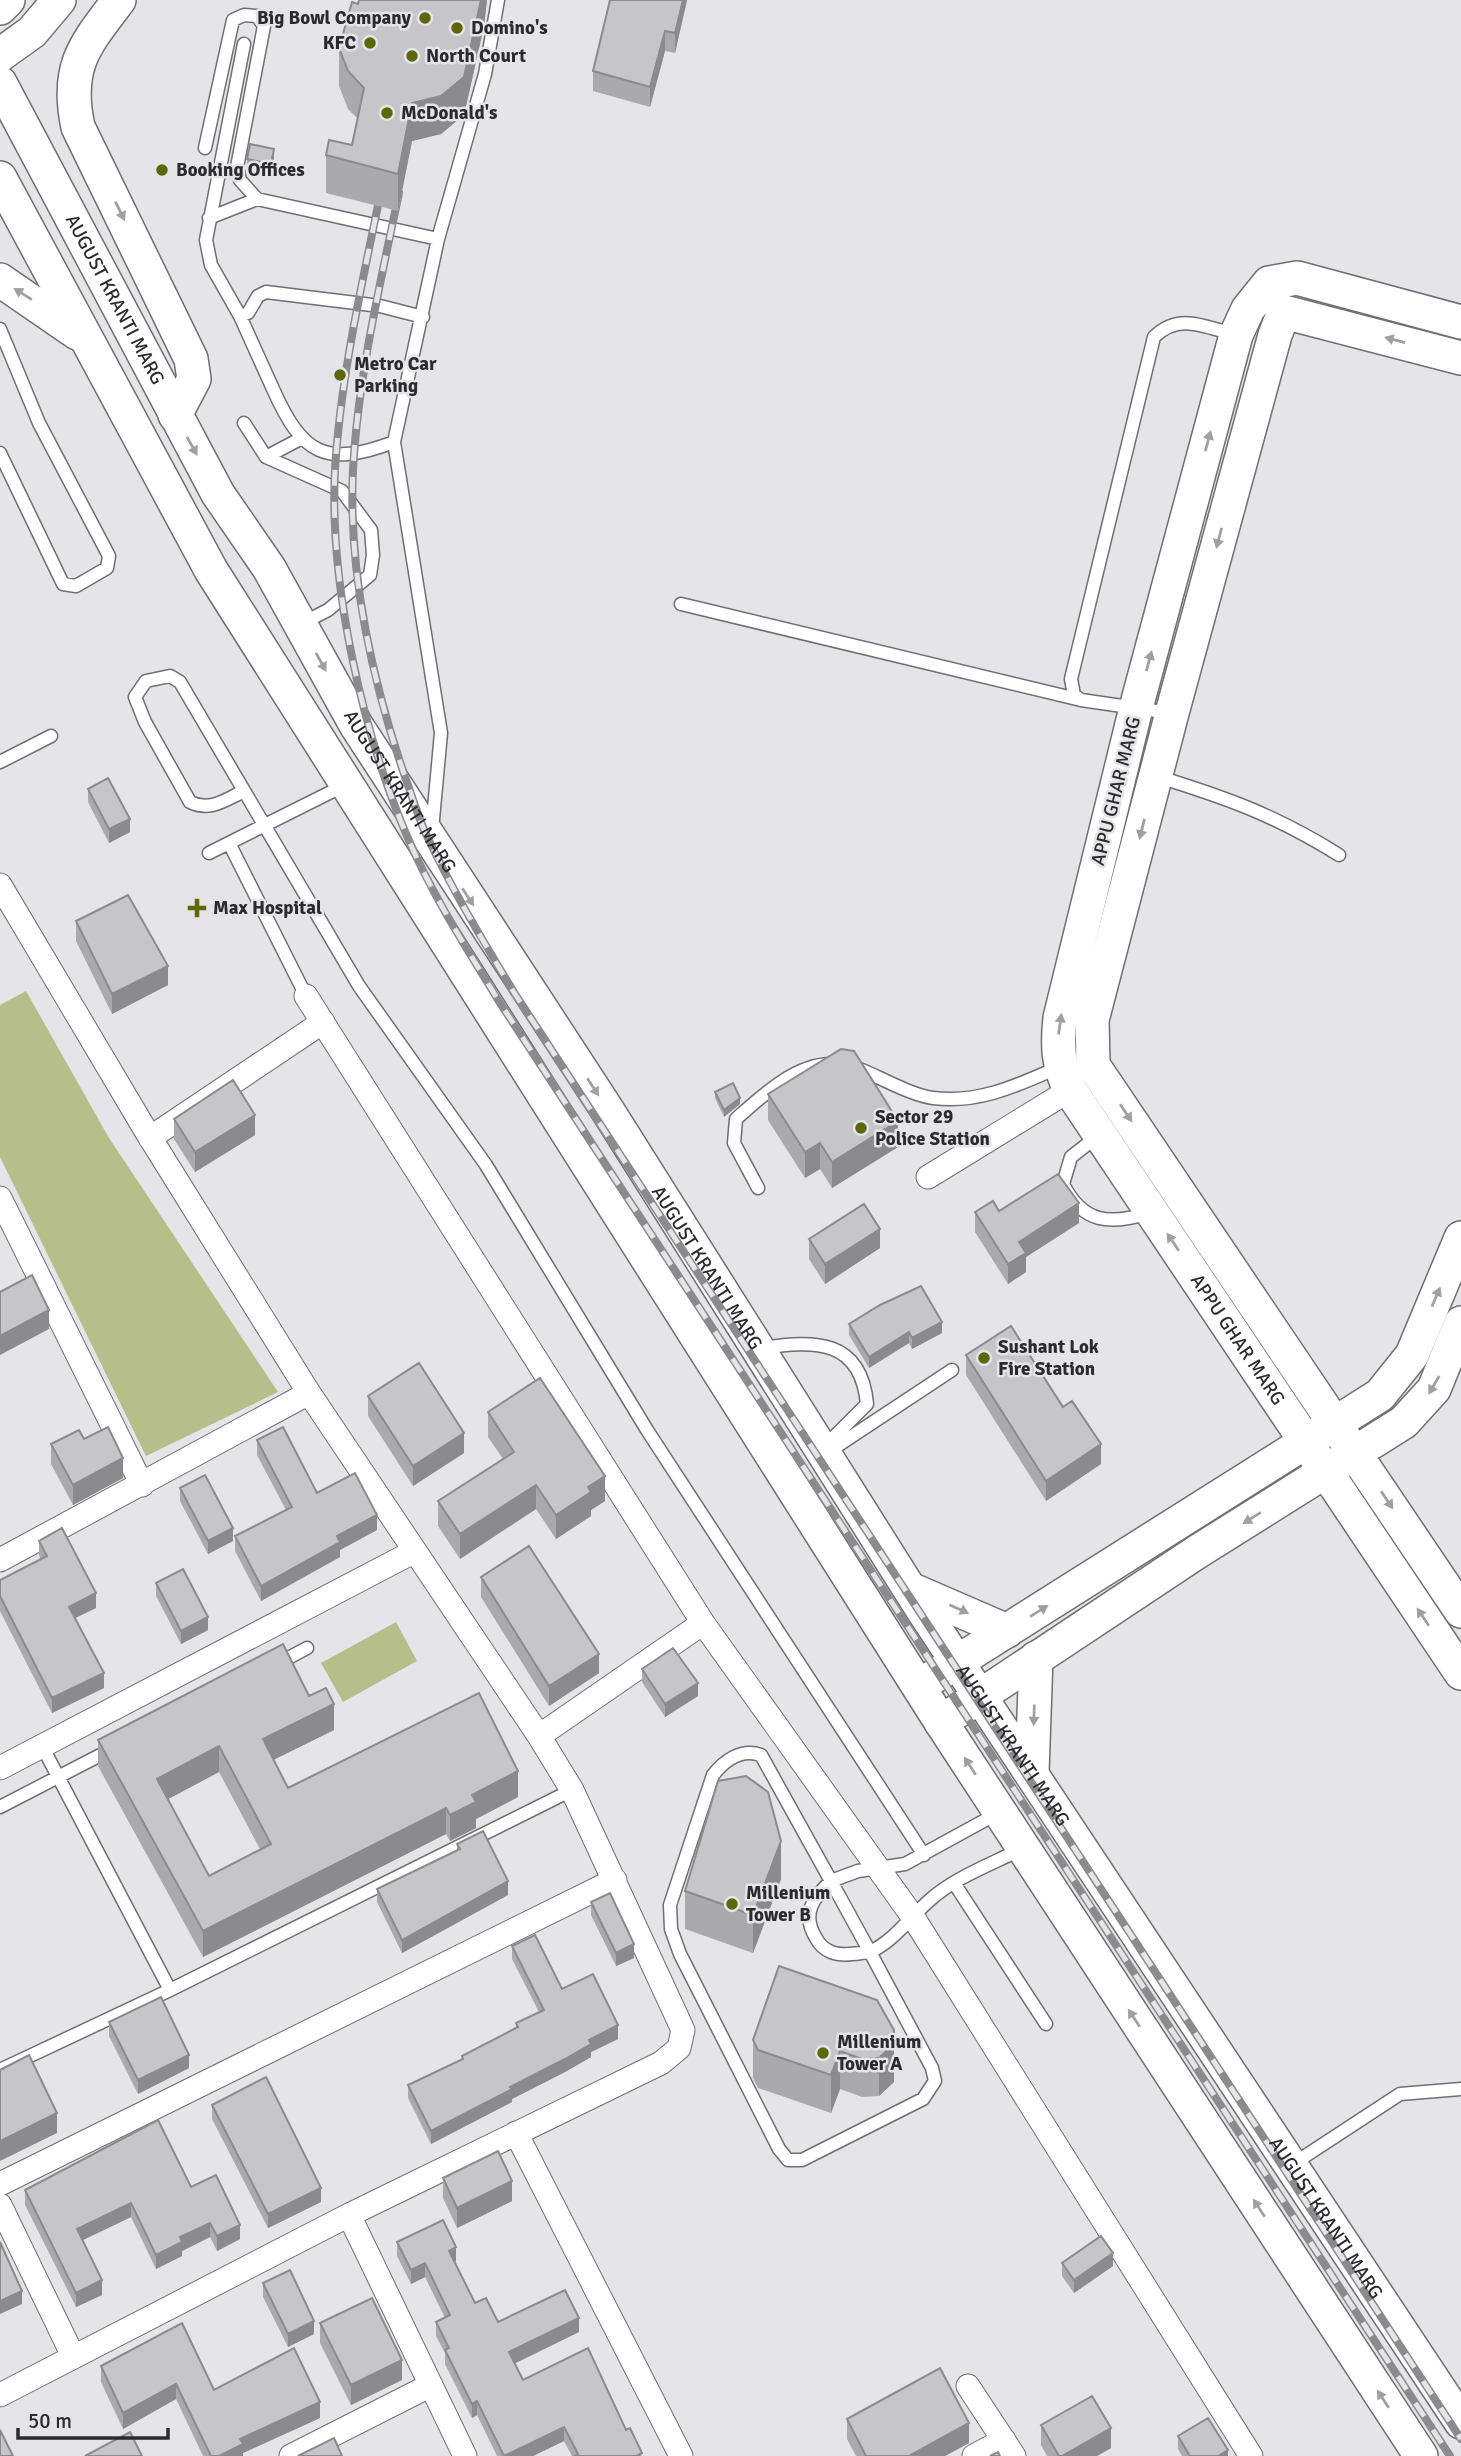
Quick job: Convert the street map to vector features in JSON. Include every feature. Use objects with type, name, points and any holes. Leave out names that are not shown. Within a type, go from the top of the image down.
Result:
[{"type":"main road","points":[[0,55],[32,32],[59,0]]},
{"type":"main road","points":[[76,79],[63,41],[97,0]]},
{"type":"main road","points":[[119,0],[79,55],[73,106],[78,127],[191,359],[194,379],[174,415]]},
{"type":"main road","name":"AUGUST KRANTI MARG","points":[[0,83],[174,415],[218,494],[269,568],[356,725],[758,1348],[910,1589],[1461,2422]]},
{"type":"main road","points":[[47,173],[65,177],[79,175],[88,164],[89,150]]},
{"type":"main road","name":"AUGUST KRANTI MARG","points":[[0,178],[211,570],[941,1722],[1421,2456]]},
{"type":"main road","points":[[1461,322],[1297,278],[1278,297],[1461,358]]},
{"type":"main road","points":[[0,280],[84,338]]},
{"type":"main road","name":"APPU GHAR MARG","points":[[1461,1611],[1093,1065],[1092,1020],[1171,713],[1275,335],[1278,297],[1248,309],[1236,335],[1136,708],[1060,1018],[1065,1078],[1461,1673]]},
{"type":"main road","points":[[1065,1078],[1093,1065]]},
{"type":"main road","points":[[919,1686],[1380,1395],[1412,1355],[1461,1238]]},
{"type":"main road","points":[[941,1722],[1404,1422],[1434,1389],[1461,1323]]},
{"type":"main road","points":[[910,1589],[1007,1631]]},
{"type":"main road","points":[[1032,1772],[1036,1658]]},
{"type":"street","points":[[0,2395],[349,2215],[661,2063],[679,2048],[683,2030],[572,1790],[540,1736],[309,1393],[2,894]]},
{"type":"street","points":[[306,996],[703,1623],[913,1917],[1251,2456]]},
{"type":"street","points":[[150,1138],[323,1022]]},
{"type":"street","points":[[928,1177],[1065,1078]]},
{"type":"street","points":[[0,1198],[142,1485]]},
{"type":"street","points":[[0,1560],[309,1393]]},
{"type":"street","points":[[0,1768],[415,1551]]},
{"type":"street","points":[[540,1736],[703,1623]]},
{"type":"street","points":[[0,2184],[615,1880]]},
{"type":"street","points":[[516,2133],[681,2456]]},
{"type":"street","points":[[0,2205],[73,2356]]},
{"type":"street","points":[[349,2215],[465,2456]]},
{"type":"street","points":[[291,2456],[431,2385]]},
{"type":"street","points":[[968,2386],[1009,2448],[974,2456]]},
{"type":"lane","points":[[431,839],[441,733],[394,442],[438,239],[485,74],[498,0]]},
{"type":"lane","points":[[205,148],[233,20],[237,16],[257,16],[264,26],[237,167],[240,180],[257,199]]},
{"type":"lane","points":[[244,44],[209,218],[207,252],[240,316],[286,417],[300,439],[318,451],[338,455],[371,451],[394,442]]},
{"type":"lane","points":[[209,218],[257,199],[438,239]]},
{"type":"lane","points":[[240,316],[248,313],[258,296],[266,292],[380,306],[423,317]]},
{"type":"lane","points":[[1081,700],[1074,695],[1071,679],[1154,337],[1166,325],[1179,322],[1236,335]]},
{"type":"lane","points":[[0,329],[39,423],[110,556],[107,568],[76,586],[63,584],[0,453]]},
{"type":"lane","points":[[244,423],[266,457],[342,491],[371,530],[373,555],[370,575],[328,610],[300,624]]},
{"type":"lane","points":[[266,457],[300,439]]},
{"type":"lane","points":[[681,604],[1081,700],[1171,713]]},
{"type":"lane","points":[[244,791],[211,807],[201,807],[190,802],[145,722],[135,697],[145,681],[170,676],[180,682],[359,986],[486,1165],[669,1464],[925,1855]]},
{"type":"lane","points":[[0,762],[51,736]]},
{"type":"lane","points":[[1155,776],[1256,809],[1296,828],[1339,855]]},
{"type":"lane","points":[[209,853],[348,783]]},
{"type":"lane","points":[[229,842],[306,996]]},
{"type":"lane","points":[[758,1188],[734,1143],[736,1119],[773,1087],[814,1065],[848,1064],[931,1098],[976,1098],[1065,1078]]},
{"type":"lane","points":[[1100,1134],[1071,1157],[1063,1184],[1073,1204],[1094,1217],[1121,1221],[1153,1212]]},
{"type":"lane","points":[[758,1348],[789,1344],[824,1344],[844,1352],[858,1369],[865,1384],[867,1404],[822,1450]]},
{"type":"lane","points":[[822,1450],[952,1370]]},
{"type":"lane","points":[[270,1667],[307,1648]]},
{"type":"lane","points":[[0,1807],[121,1744]]},
{"type":"lane","points":[[42,1746],[170,1990]]},
{"type":"lane","points":[[755,1752],[765,1758],[870,1952],[935,2081],[923,2099],[802,2160],[788,2160],[779,2149],[692,1978],[671,1929],[670,1905],[705,1796],[713,1775],[722,1764],[755,1752]]},
{"type":"lane","points":[[0,2070],[170,1990],[572,1790]]},
{"type":"lane","points":[[1000,1812],[925,1855],[880,1869],[859,1871],[831,1881],[816,1896],[807,1920],[820,1945],[832,1953],[870,1952],[883,1946],[931,1898],[954,1883],[1023,1848]]},
{"type":"lane","points":[[954,1883],[1046,2024]]},
{"type":"lane","points":[[1292,2165],[1400,2094],[1461,2089]]},
{"type":"green space","points":[[26,991],[109,1138],[278,1392],[146,1456],[0,1157],[0,1005]]},
{"type":"green space","points":[[396,1622],[417,1661],[343,1702],[321,1663]]},
{"type":"building","points":[[359,0],[481,0],[464,77],[441,96],[412,103],[398,174],[326,155],[329,140],[352,145],[364,88],[348,71],[339,48],[352,2],[358,4]]},
{"type":"building","points":[[610,0],[683,0],[675,33],[665,31],[650,87],[593,71]]},
{"type":"building","points":[[250,144],[274,149],[271,164],[247,159]]},
{"type":"building","points":[[108,778],[130,819],[109,829],[88,789]]},
{"type":"building","points":[[128,895],[168,966],[112,994],[76,921]]},
{"type":"building","points":[[841,1049],[854,1051],[898,1121],[832,1162],[820,1143],[805,1152],[768,1094]]},
{"type":"building","points":[[233,1080],[255,1115],[195,1152],[174,1119]]},
{"type":"building","points":[[733,1083],[740,1098],[724,1110],[715,1092]]},
{"type":"building","points":[[1058,1174],[1079,1203],[1019,1242],[1026,1253],[1008,1264],[975,1212],[993,1201],[999,1211]]},
{"type":"building","points":[[864,1204],[880,1229],[825,1264],[809,1239]]},
{"type":"building","points":[[32,1275],[49,1310],[0,1336],[0,1292]]},
{"type":"building","points":[[921,1286],[942,1322],[912,1338],[909,1332],[869,1357],[849,1324],[880,1305]]},
{"type":"building","points":[[1011,1326],[1063,1407],[1072,1401],[1101,1444],[1046,1481],[966,1355]]},
{"type":"building","points":[[419,1363],[464,1433],[413,1466],[368,1396]]},
{"type":"building","points":[[540,1378],[605,1476],[588,1487],[591,1492],[556,1515],[536,1485],[460,1534],[438,1501],[514,1452],[488,1412]]},
{"type":"building","points":[[108,1427],[123,1458],[73,1485],[51,1444],[79,1430],[84,1439]]},
{"type":"building","points":[[283,1427],[317,1493],[355,1473],[377,1515],[337,1536],[340,1542],[261,1586],[235,1536],[292,1507],[257,1440]]},
{"type":"building","points":[[205,1475],[233,1528],[208,1541],[180,1488]]},
{"type":"building","points":[[62,1528],[96,1593],[69,1607],[104,1673],[52,1698],[0,1596],[0,1580],[47,1556],[39,1541]]},
{"type":"building","points":[[529,1546],[599,1654],[549,1686],[481,1577]]},
{"type":"building","points":[[183,1569],[208,1617],[181,1631],[156,1583]]},
{"type":"building","points":[[283,1644],[309,1696],[326,1688],[334,1704],[263,1739],[288,1788],[479,1693],[518,1771],[472,1795],[476,1802],[450,1815],[446,1808],[203,1931],[98,1740]],"holes":[[[219,1746],[271,1844],[209,1876],[157,1779]]]},
{"type":"building","points":[[673,1648],[698,1683],[665,1704],[642,1669]]},
{"type":"building","name":"Millenium Tower B","points":[[746,1776],[768,1792],[781,1841],[753,1915],[685,1891],[718,1781]]},
{"type":"building","points":[[483,1831],[508,1881],[402,1940],[377,1889],[460,1849],[457,1844]]},
{"type":"building","points":[[610,1893],[634,1944],[616,1953],[591,1902]]},
{"type":"building","points":[[535,1935],[562,1989],[593,1974],[618,2025],[589,2040],[591,2044],[565,2059],[431,2131],[408,2085],[463,2059],[462,2056],[518,2027],[516,2023],[544,2010],[512,1946]]},
{"type":"building","points":[[779,1966],[877,2000],[894,2030],[894,2044],[879,2058],[862,2059],[840,2051],[831,2075],[758,2050],[753,2040]]},
{"type":"building","points":[[161,1997],[189,2055],[138,2080],[109,2022]]},
{"type":"building","points":[[29,2055],[57,2113],[0,2141],[0,2070]]},
{"type":"building","points":[[266,2077],[321,2188],[268,2214],[212,2105]]},
{"type":"building","points":[[158,2120],[191,2187],[216,2175],[240,2225],[217,2236],[210,2223],[180,2237],[182,2242],[156,2255],[131,2203],[77,2229],[102,2280],[76,2293],[25,2190]]},
{"type":"building","points":[[498,2151],[512,2181],[457,2208],[443,2178]]},
{"type":"building","points":[[443,2220],[456,2247],[449,2251],[475,2303],[486,2298],[498,2322],[565,2290],[579,2318],[509,2352],[523,2380],[588,2348],[626,2430],[630,2428],[642,2453],[639,2456],[575,2456],[578,2454],[564,2427],[504,2456],[477,2401],[472,2404],[445,2350],[449,2348],[436,2322],[450,2315],[425,2263],[411,2270],[397,2242]]},
{"type":"building","points":[[1101,2236],[1113,2253],[1074,2280],[1062,2263]]},
{"type":"building","points":[[0,2242],[22,2291],[0,2301]]},
{"type":"building","points":[[290,2270],[314,2321],[288,2334],[263,2283]]},
{"type":"building","points":[[372,2298],[402,2360],[351,2385],[320,2323]]},
{"type":"building","points":[[182,2323],[214,2390],[294,2348],[320,2402],[240,2439],[243,2444],[219,2456],[211,2456],[176,2384],[123,2413],[101,2366]]},
{"type":"building","points":[[940,2368],[969,2423],[909,2456],[866,2456],[847,2419]]},
{"type":"building","points":[[1092,2396],[1111,2428],[1059,2456],[1041,2425]]},
{"type":"building","points":[[1208,2418],[1228,2450],[1218,2456],[1190,2456],[1178,2436]]},
{"type":"building","points":[[0,2430],[13,2456],[0,2456]]},
{"type":"building","points":[[130,2432],[142,2456],[85,2456]]},
{"type":"building","points":[[334,2438],[342,2456],[298,2456]]},
{"type":"railway","points":[[382,186],[342,398],[335,469],[337,560],[343,608],[363,704],[391,795],[417,858],[450,921],[500,1003],[1450,2456]]},
{"type":"railway","points":[[399,193],[360,400],[352,509],[359,587],[373,664],[393,740],[425,832],[456,894],[515,994],[1461,2439]]},
{"type":"place","name":"Big Bowl Company","points":[[425,18]]},
{"type":"place","name":"Domino's","points":[[457,28]]},
{"type":"place","name":"KFC","points":[[370,43]]},
{"type":"place","name":"North Court","points":[[412,56]]},
{"type":"place","name":"McDonald's","points":[[387,113]]},
{"type":"place","name":"Booking Offices","points":[[162,170]]},
{"type":"place","name":"Metro Car Parking","points":[[340,375]]},
{"type":"place","name":"Max Hospital","points":[[197,908]]},
{"type":"place","name":"Sector 29 Police Station","points":[[861,1128]]},
{"type":"place","name":"Sushant Lok Fire Station","points":[[984,1358]]},
{"type":"place","name":"Millenium Tower B","points":[[732,1904]]},
{"type":"place","name":"Millenium Tower A","points":[[823,2053]]}]
